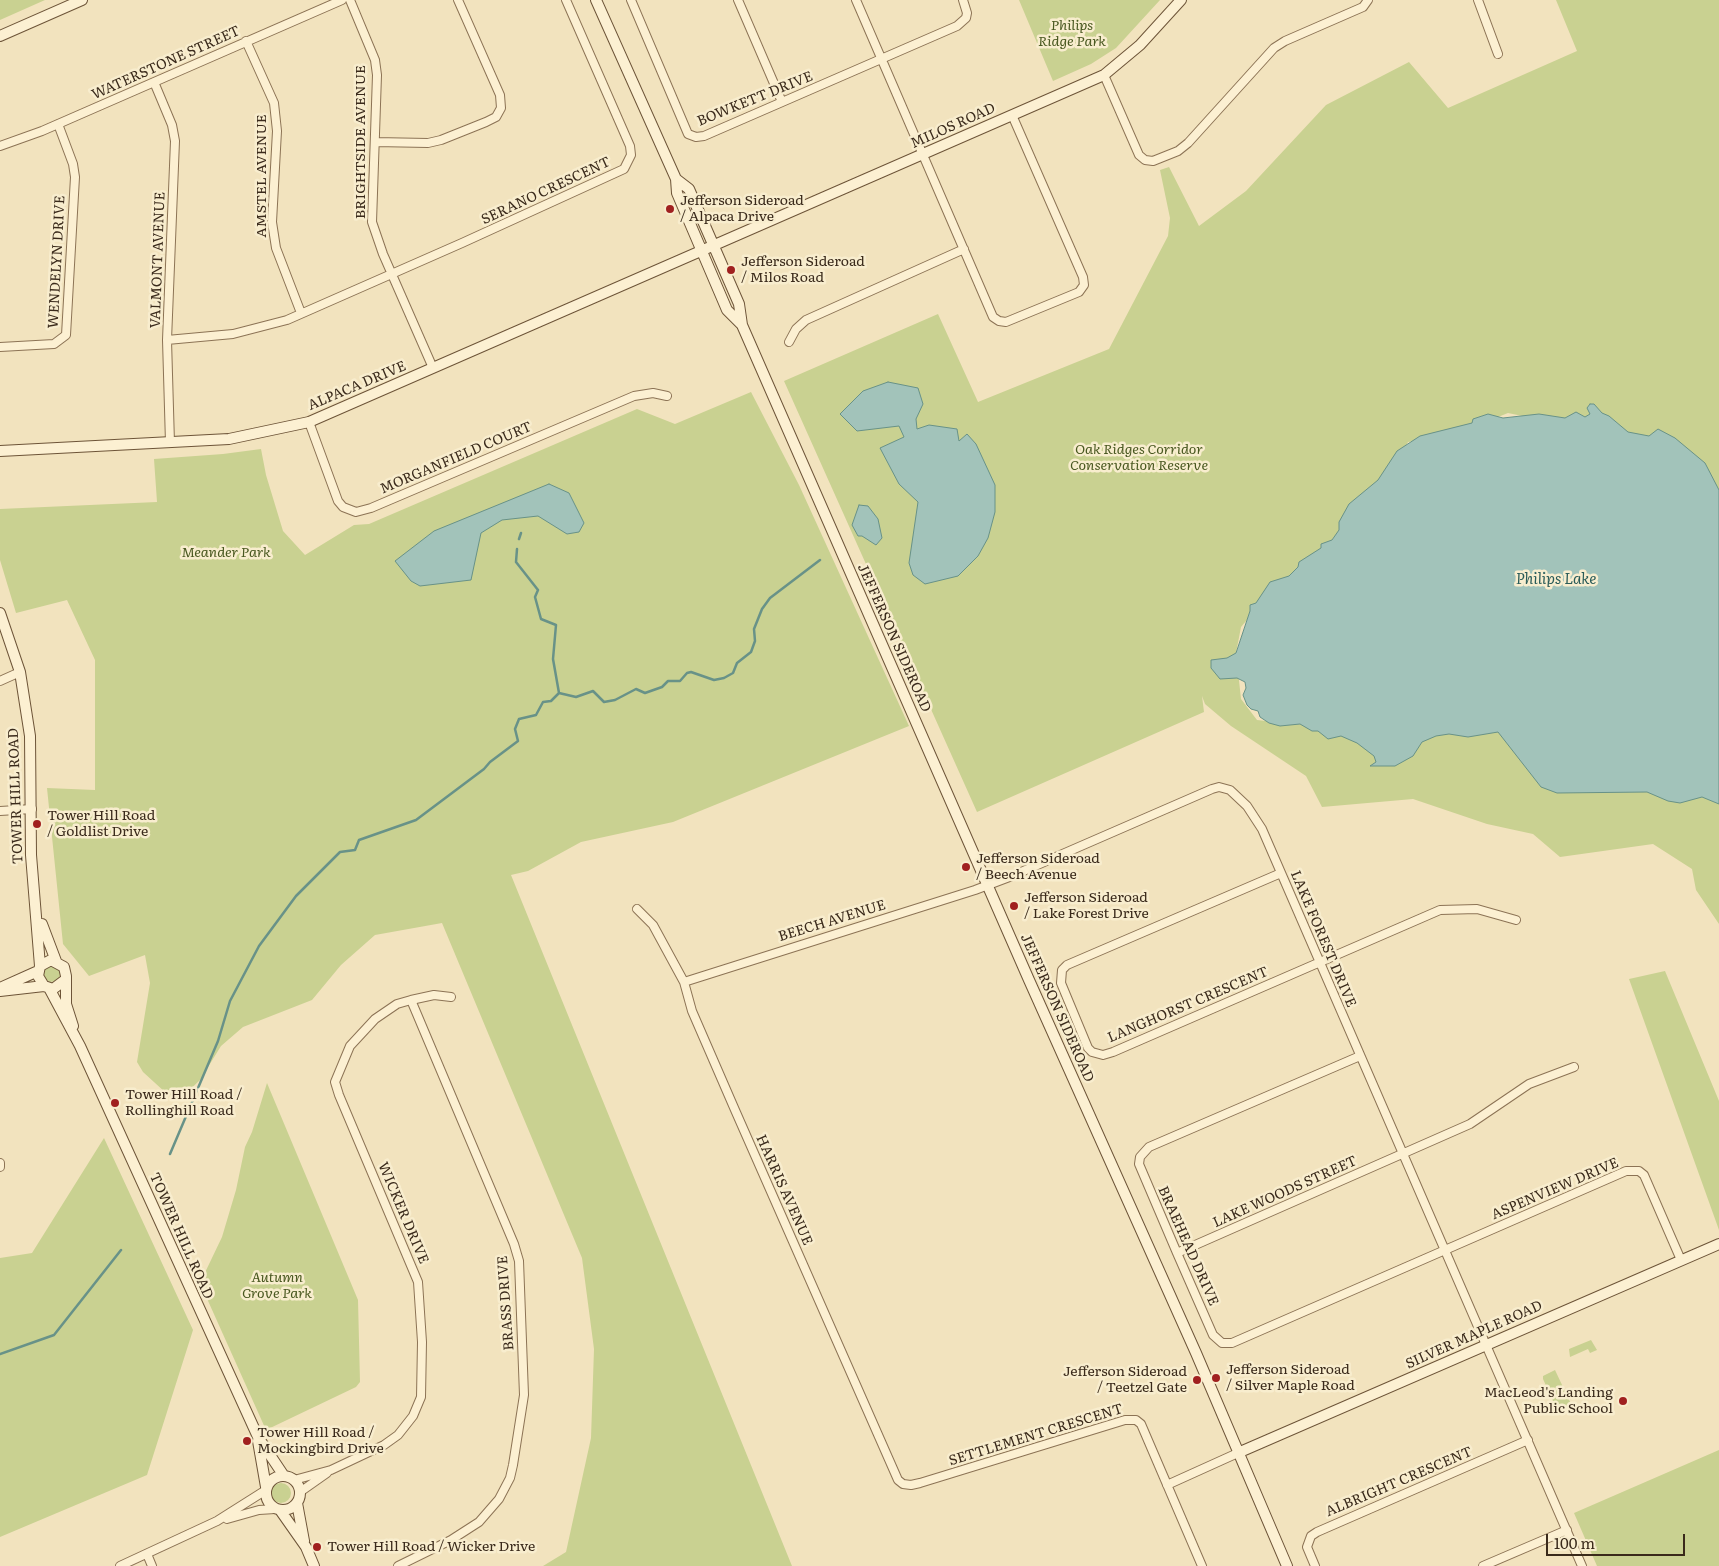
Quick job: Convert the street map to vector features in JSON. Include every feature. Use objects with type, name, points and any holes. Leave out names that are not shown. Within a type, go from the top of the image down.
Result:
[{"type":"street","points":[[0,36],[82,0]]},
{"type":"street","name":"WATERSTONE STREET","points":[[0,146],[58,124],[342,0]]},
{"type":"street","name":"BRIGHTSIDE AVENUE","points":[[350,0],[375,60],[377,75],[372,222],[432,368]]},
{"type":"street","points":[[375,142],[428,143],[441,140],[496,117],[501,108],[500,95],[458,0]]},
{"type":"street","name":"SERANO CRESCENT","points":[[392,274],[624,169],[629,163],[631,155],[630,146],[566,0]]},
{"type":"street","name":"JEFFERSON SIDEROAD","points":[[596,0],[676,179],[677,192],[727,310],[742,324]]},
{"type":"street","name":"BOWKETT DRIVE","points":[[631,0],[688,134],[704,136],[962,23],[966,18],[967,12],[963,0]]},
{"type":"street","points":[[738,0],[782,102]]},
{"type":"street","points":[[856,0],[993,317],[999,321],[1006,322],[1079,292],[1084,285],[1083,277],[1012,115]]},
{"type":"street","name":"MILOS ROAD","points":[[701,250],[1104,75],[1140,45],[1182,0]]},
{"type":"street","points":[[1104,75],[1139,155],[1145,160],[1160,159],[1188,143],[1274,48],[1285,41],[1363,7],[1368,0]]},
{"type":"street","points":[[1478,0],[1498,54]]},
{"type":"street","name":"AMSTEL AVENUE","points":[[246,41],[274,103],[277,130],[272,222],[276,248],[301,313]]},
{"type":"street","name":"VALMONT AVENUE","points":[[154,82],[172,125],[175,141],[167,340],[170,443]]},
{"type":"street","name":"WENDELYN DRIVE","points":[[0,347],[54,344],[66,335],[75,177],[73,164],[58,124]]},
{"type":"street","name":"JEFFERSON SIDEROAD","points":[[676,179],[689,189],[739,304],[742,324],[988,885],[1240,1452],[1287,1566]]},
{"type":"street","points":[[788,342],[796,329],[806,320],[964,249]]},
{"type":"street","name":"ALPACA DRIVE","points":[[0,451],[170,443],[249,436],[309,422],[701,250]]},
{"type":"street","points":[[167,340],[233,334],[287,320],[392,274]]},
{"type":"street","name":"MORGANFIELD COURT","points":[[309,422],[338,501],[343,508],[356,512],[371,508],[634,396],[653,393],[667,396]]},
{"type":"street","name":"TOWER HILL ROAD","points":[[0,613],[20,672],[30,736],[34,892],[39,969]]},
{"type":"street","points":[[0,681],[20,672]]},
{"type":"street","name":"LAKE FOREST DRIVE","points":[[988,885],[1219,788],[1230,790],[1247,806],[1262,829],[1582,1566]]},
{"type":"street","points":[[0,811],[32,809]]},
{"type":"street","name":"LANGHORST CRESCENT","points":[[1281,873],[1067,965],[1062,970],[1061,982],[1088,1048],[1098,1055],[1113,1052],[1440,910],[1476,909],[1516,920]]},
{"type":"street","name":"BEECH AVENUE","points":[[684,982],[988,885]]},
{"type":"street","name":"TOWER HILL ROAD","points":[[34,892],[46,939],[56,961]]},
{"type":"street","name":"HARRIS AVENUE","points":[[637,909],[653,925],[684,982],[692,1011],[854,1384],[894,1472],[903,1484]]},
{"type":"street","points":[[47,961],[56,961],[64,967],[64,980],[58,987],[0,990],[39,969],[47,961]]},
{"type":"street","points":[[39,969],[39,980],[46,987]]},
{"type":"street","name":"TOWER HILL ROAD","points":[[64,980],[66,1004],[80,1046]]},
{"type":"street","name":"TOWER HILL ROAD","points":[[46,987],[80,1046],[258,1437],[289,1478]]},
{"type":"street","name":"WICKER DRIVE","points":[[300,1492],[331,1470],[384,1446],[398,1436],[413,1416],[421,1398],[422,1335],[418,1282],[335,1085],[340,1067],[350,1046],[360,1033],[387,1010],[411,1000],[434,995],[451,998]]},
{"type":"street","name":"BRASS DRIVE","points":[[398,1566],[451,1540],[472,1526],[499,1499],[510,1478],[514,1465],[524,1395],[519,1262],[514,1244],[411,1000]]},
{"type":"street","name":"BRAEHEAD DRIVE","points":[[1360,1056],[1144,1151],[1139,1164],[1177,1253],[1213,1335],[1217,1340],[1227,1344],[1445,1251]]},
{"type":"street","name":"LAKE WOODS STREET","points":[[1177,1253],[1470,1124],[1529,1084],[1574,1067]]},
{"type":"street","name":"ASPENVIEW DRIVE","points":[[1445,1251],[1633,1170],[1644,1175],[1648,1181],[1681,1260]]},
{"type":"street","name":"SILVER MAPLE ROAD","points":[[1240,1452],[1719,1244]]},
{"type":"street","name":"SETTLEMENT CRESCENT","points":[[903,1484],[920,1483],[1130,1418],[1142,1424],[1202,1566]]},
{"type":"street","name":"TOWER HILL ROAD","points":[[258,1437],[266,1488]]},
{"type":"street","name":"ALBRIGHT CRESCENT","points":[[1315,1566],[1307,1547],[1311,1536],[1317,1532],[1528,1440]]},
{"type":"street","points":[[1167,1485],[1240,1452]]},
{"type":"street","name":"WICKER DRIVE","points":[[289,1478],[331,1470]]},
{"type":"street","points":[[120,1566],[217,1521],[266,1488],[273,1478],[289,1478],[300,1492],[297,1503],[306,1547],[314,1566]]},
{"type":"street","points":[[266,1488],[267,1501],[278,1509],[306,1547]]},
{"type":"street","points":[[217,1521],[259,1510],[287,1510],[297,1503]]},
{"type":"street","points":[[1483,1566],[1567,1530]]},
{"type":"street","points":[[147,1554],[152,1566]]},
{"type":"green space","points":[[0,0],[45,0],[0,20]]},
{"type":"green space","name":"Philips Ridge Park","points":[[1019,0],[1160,0],[1116,48],[1091,64],[1053,81]]},
{"type":"green space","name":"Oak Ridges Corridor Conservation Reserve","points":[[1556,0],[1719,0],[1719,497],[1579,428],[1508,413],[1453,435],[1408,442],[1394,468],[1319,555],[1273,589],[1241,627],[1236,653],[1241,699],[1257,720],[1292,724],[1322,721],[1490,726],[1719,796],[1719,924],[1696,890],[1692,869],[1653,844],[1560,857],[1533,834],[1487,824],[1413,799],[1322,807],[1306,776],[1231,726],[1205,704],[1202,696],[1204,712],[977,812],[784,381],[938,314],[978,402],[1109,349],[1168,236],[1170,218],[1160,170],[1169,167],[1199,226],[1246,191],[1326,105],[1409,62],[1448,108],[1577,51]]},
{"type":"green space","name":"Meander Park","points":[[751,392],[799,485],[909,726],[673,822],[581,842],[528,871],[511,875],[792,1566],[543,1566],[566,1552],[591,1438],[594,1349],[582,1258],[442,923],[375,935],[341,965],[312,1000],[243,1027],[221,1046],[200,1080],[179,1100],[166,1093],[143,1072],[137,1062],[150,983],[145,955],[89,976],[63,944],[47,788],[95,790],[95,660],[67,600],[16,613],[0,560],[0,509],[157,502],[154,459],[261,449],[266,475],[283,531],[305,555],[354,525],[369,524],[637,409],[675,424]]},
{"type":"green space","points":[[48,964],[62,971],[61,977],[56,981],[50,982],[44,978],[44,968]]},
{"type":"green space","points":[[1665,971],[1719,1101],[1719,1230],[1629,979]]},
{"type":"green space","name":"Autumn Grove Park","points":[[267,1083],[358,1300],[360,1382],[356,1387],[266,1430],[200,1283],[222,1237],[236,1190],[245,1147],[252,1132]]},
{"type":"green space","points":[[104,1138],[193,1330],[147,1475],[0,1537],[0,1258],[32,1253]]},
{"type":"green space","points":[[1591,1340],[1597,1350],[1590,1353],[1588,1349],[1570,1357],[1569,1349]]},
{"type":"green space","points":[[1555,1370],[1571,1404],[1570,1409],[1561,1413],[1557,1410],[1543,1379],[1543,1376]]},
{"type":"green space","points":[[1719,1450],[1719,1566],[1597,1566],[1574,1513]]},
{"type":"green space","points":[[281,1483],[288,1486],[291,1493],[288,1500],[281,1503],[274,1500],[271,1493],[274,1486]]},
{"type":"water","points":[[888,382],[918,388],[923,404],[916,419],[917,429],[929,425],[957,429],[959,441],[967,434],[976,444],[995,485],[995,512],[988,538],[978,556],[958,576],[925,584],[913,575],[909,563],[918,502],[899,484],[880,448],[904,437],[899,426],[857,431],[840,414],[863,391]]},
{"type":"water","name":"Philips Lake","points":[[1590,404],[1594,404],[1602,413],[1609,416],[1628,432],[1649,436],[1658,429],[1675,438],[1705,463],[1719,490],[1719,804],[1702,797],[1680,803],[1668,801],[1647,792],[1557,793],[1541,787],[1498,732],[1468,737],[1449,734],[1436,736],[1422,742],[1413,756],[1395,766],[1370,766],[1376,762],[1374,756],[1357,743],[1341,736],[1328,739],[1318,731],[1312,731],[1300,724],[1280,726],[1269,723],[1260,717],[1258,711],[1251,709],[1247,705],[1243,695],[1246,688],[1245,682],[1237,678],[1220,679],[1211,668],[1211,660],[1227,658],[1236,653],[1250,611],[1250,605],[1256,603],[1270,582],[1289,576],[1298,567],[1299,562],[1321,548],[1321,544],[1332,540],[1339,530],[1339,522],[1349,504],[1378,480],[1397,451],[1420,436],[1472,423],[1473,419],[1488,414],[1503,418],[1539,414],[1565,418],[1576,412],[1585,417],[1590,414],[1587,408]]},
{"type":"water","points":[[549,484],[569,493],[584,523],[579,532],[567,534],[538,516],[502,520],[481,533],[471,580],[420,586],[411,581],[395,561],[434,531]]},
{"type":"water","points":[[859,505],[868,506],[878,519],[882,538],[876,545],[862,536],[858,536],[852,525]]},
{"type":"waterway","points":[[519,539],[521,533]]},
{"type":"waterway","points":[[517,549],[516,562],[538,590],[535,597],[541,619],[556,625],[553,659],[559,693]]},
{"type":"waterway","points":[[559,693],[576,697],[593,691],[604,702],[615,700],[636,689],[645,693],[662,687],[668,681],[680,681],[687,673],[691,672],[714,680],[724,678],[733,673],[737,663],[751,652],[755,641],[754,629],[762,609],[770,598],[820,560]]},
{"type":"waterway","points":[[170,1154],[218,1041],[230,1001],[259,946],[296,896],[340,852],[355,850],[359,840],[416,820],[484,769],[490,762],[518,741],[515,729],[519,719],[536,715],[543,702],[551,701],[559,693]]},
{"type":"waterway","points":[[0,1354],[54,1335],[121,1250]]},
{"type":"place","name":"Jefferson Sideroad / Alpaca Drive","points":[[670,209]]},
{"type":"place","name":"Jefferson Sideroad / Milos Road","points":[[731,270]]},
{"type":"place","name":"Tower Hill Road / Goldlist Drive","points":[[37,824]]},
{"type":"place","name":"Jefferson Sideroad / Beech Avenue","points":[[966,867]]},
{"type":"place","name":"Jefferson Sideroad / Lake Forest Drive","points":[[1014,906]]},
{"type":"place","name":"Tower Hill Road / Rollinghill Road","points":[[115,1103]]},
{"type":"place","name":"Jefferson Sideroad / Silver Maple Road","points":[[1216,1378]]},
{"type":"place","name":"Jefferson Sideroad / Teetzel Gate","points":[[1197,1380]]},
{"type":"place","name":"MacLeod's Landing Public School","points":[[1623,1401]]},
{"type":"place","name":"Tower Hill Road / Mockingbird Drive","points":[[247,1441]]},
{"type":"place","name":"Tower Hill Road / Wicker Drive","points":[[317,1547]]}]
